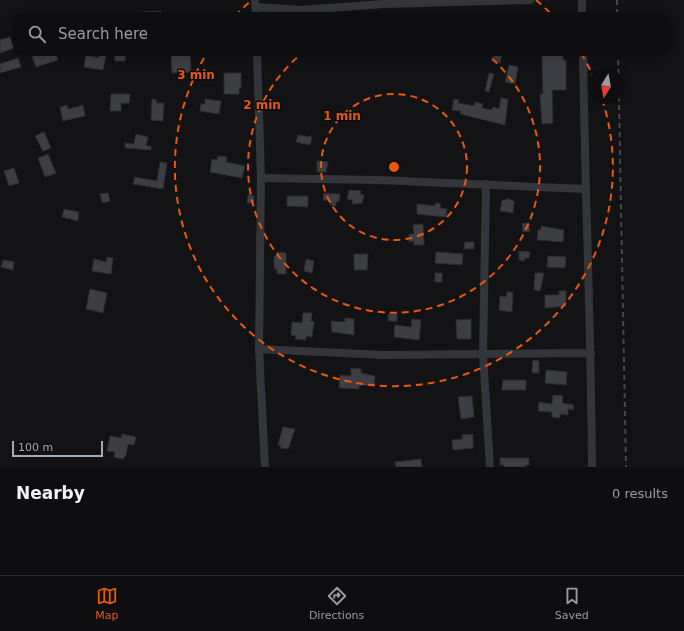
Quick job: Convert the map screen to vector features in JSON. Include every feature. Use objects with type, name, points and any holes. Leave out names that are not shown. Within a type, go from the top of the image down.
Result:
[{"type":"street","points":[[256,4],[302,10],[384,4],[530,0]]},
{"type":"street","points":[[582,0],[582,12]]},
{"type":"street","points":[[258,56],[261,178],[259,350],[266,467]]},
{"type":"street","points":[[582,56],[591,353],[592,467]]},
{"type":"street","points":[[261,178],[486,184],[585,189]]},
{"type":"street","points":[[486,184],[483,354],[490,467]]},
{"type":"street","points":[[259,350],[383,355],[591,353]]},
{"type":"building","points":[[10,37],[12,49],[0,53],[0,40]]},
{"type":"building","points":[[32,56],[57,56],[58,60],[36,67]]},
{"type":"building","points":[[86,56],[99,58],[99,56],[106,56],[103,70],[84,67]]},
{"type":"building","points":[[115,56],[125,56],[125,61],[115,61]]},
{"type":"building","points":[[171,56],[190,56],[191,72],[172,73]]},
{"type":"building","points":[[493,56],[502,56],[500,63],[492,61]]},
{"type":"building","points":[[542,56],[563,56],[563,60],[566,60],[566,90],[552,90],[553,123],[542,124],[540,94],[543,94]]},
{"type":"building","points":[[18,58],[21,67],[0,73],[0,64]]},
{"type":"building","points":[[509,65],[518,67],[515,84],[505,82]]},
{"type":"building","points":[[224,73],[241,73],[241,88],[239,88],[239,94],[224,94]]},
{"type":"building","points":[[489,73],[494,74],[489,92],[485,91]]},
{"type":"building","points":[[111,94],[130,94],[129,103],[121,103],[121,111],[110,111]]},
{"type":"building","points":[[501,98],[508,99],[505,125],[460,114],[461,111],[452,110],[454,99],[459,100],[458,103],[474,106],[475,102],[483,104],[482,108],[492,110],[493,107],[499,109]]},
{"type":"building","points":[[152,99],[157,100],[156,103],[164,103],[163,121],[151,120]]},
{"type":"building","points":[[205,99],[221,101],[219,114],[200,111],[201,104],[205,104]]},
{"type":"building","points":[[67,105],[68,109],[83,105],[85,116],[63,121],[60,107]]},
{"type":"building","points":[[44,132],[51,148],[43,151],[35,136]]},
{"type":"building","points":[[136,134],[148,137],[146,146],[151,146],[151,150],[125,148],[125,143],[134,144]]},
{"type":"building","points":[[298,135],[312,137],[310,145],[296,142]]},
{"type":"building","points":[[48,154],[56,173],[45,177],[38,158]]},
{"type":"building","points":[[218,156],[227,157],[226,162],[245,166],[242,178],[210,172],[212,159],[217,160]]},
{"type":"building","points":[[317,161],[328,162],[326,172],[317,172]]},
{"type":"building","points":[[160,162],[167,163],[163,189],[133,184],[135,177],[157,181]]},
{"type":"building","points":[[14,168],[19,183],[9,186],[4,171]]},
{"type":"building","points":[[349,190],[361,191],[360,194],[364,195],[362,203],[352,204],[353,200],[347,199]]},
{"type":"building","points":[[108,193],[110,201],[102,203],[100,194]]},
{"type":"building","points":[[324,193],[340,194],[339,202],[336,202],[336,206],[330,205],[330,201],[323,200]]},
{"type":"building","points":[[248,195],[254,196],[254,203],[247,203]]},
{"type":"building","points":[[287,196],[308,196],[308,207],[287,206]]},
{"type":"building","points":[[506,198],[514,201],[513,213],[500,211],[502,200],[506,200]]},
{"type":"building","points":[[435,203],[441,204],[440,208],[447,209],[446,217],[417,214],[417,204],[435,206]]},
{"type":"building","points":[[64,209],[79,212],[78,221],[62,217]]},
{"type":"building","points":[[522,223],[529,223],[530,231],[523,232]]},
{"type":"building","points":[[423,224],[424,245],[414,245],[414,241],[409,242],[409,234],[414,234],[413,225]]},
{"type":"building","points":[[541,226],[564,230],[563,242],[537,240],[538,230],[541,230]]},
{"type":"building","points":[[465,242],[474,242],[474,249],[464,249]]},
{"type":"building","points":[[519,251],[530,252],[529,258],[525,258],[524,261],[519,260]]},
{"type":"building","points":[[277,252],[286,253],[286,274],[277,274],[277,269],[274,269],[274,256],[276,256]]},
{"type":"building","points":[[436,252],[463,254],[462,265],[435,263]]},
{"type":"building","points":[[354,254],[368,254],[367,270],[354,270]]},
{"type":"building","points":[[548,256],[566,257],[565,268],[547,267]]},
{"type":"building","points":[[107,257],[113,258],[111,274],[92,271],[94,259],[106,262]]},
{"type":"building","points":[[306,259],[314,261],[312,273],[304,271]]},
{"type":"building","points":[[3,260],[14,262],[13,270],[1,267]]},
{"type":"building","points":[[435,273],[442,273],[442,282],[435,282]]},
{"type":"building","points":[[535,273],[544,273],[540,291],[534,290]]},
{"type":"building","points":[[90,289],[107,293],[103,313],[86,309]]},
{"type":"building","points":[[559,291],[566,291],[566,306],[545,308],[545,295],[559,295]]},
{"type":"building","points":[[507,292],[513,292],[512,312],[499,310],[500,296],[506,297]]},
{"type":"building","points":[[303,313],[312,313],[311,321],[314,322],[312,337],[306,336],[306,340],[295,339],[296,336],[291,335],[292,322],[302,323]]},
{"type":"building","points":[[388,314],[397,314],[397,321],[388,321]]},
{"type":"building","points":[[345,318],[354,319],[354,335],[332,332],[331,321],[345,322]]},
{"type":"building","points":[[412,319],[421,320],[419,340],[394,337],[395,325],[411,327]]},
{"type":"building","points":[[471,319],[471,339],[457,339],[456,320]]},
{"type":"building","points":[[533,360],[539,361],[539,373],[532,373]]},
{"type":"building","points":[[351,368],[361,369],[361,373],[375,376],[374,386],[359,385],[359,389],[339,388],[340,375],[351,376]]},
{"type":"building","points":[[546,370],[567,372],[566,385],[545,383]]},
{"type":"building","points":[[503,380],[526,380],[526,390],[502,390]]},
{"type":"building","points":[[553,395],[563,396],[562,403],[574,405],[573,410],[568,409],[568,415],[560,414],[560,418],[552,417],[552,412],[538,411],[539,402],[552,404]]},
{"type":"building","points":[[472,396],[474,417],[461,419],[458,397]]},
{"type":"building","points":[[283,427],[295,429],[288,449],[280,448],[281,445],[278,445]]},
{"type":"building","points":[[122,434],[136,437],[134,445],[128,444],[126,455],[123,459],[114,457],[115,452],[107,451],[110,436],[121,438]]},
{"type":"building","points":[[473,434],[473,448],[453,450],[452,440],[463,439],[462,435]]},
{"type":"building","points":[[500,458],[529,458],[529,465],[525,465],[526,467],[504,467],[504,465],[500,465]]},
{"type":"building","points":[[421,459],[422,467],[396,467],[395,462]]},
{"type":"railway","points":[[617,0],[617,12]]},
{"type":"railway","points":[[618,56],[626,467]]}]
